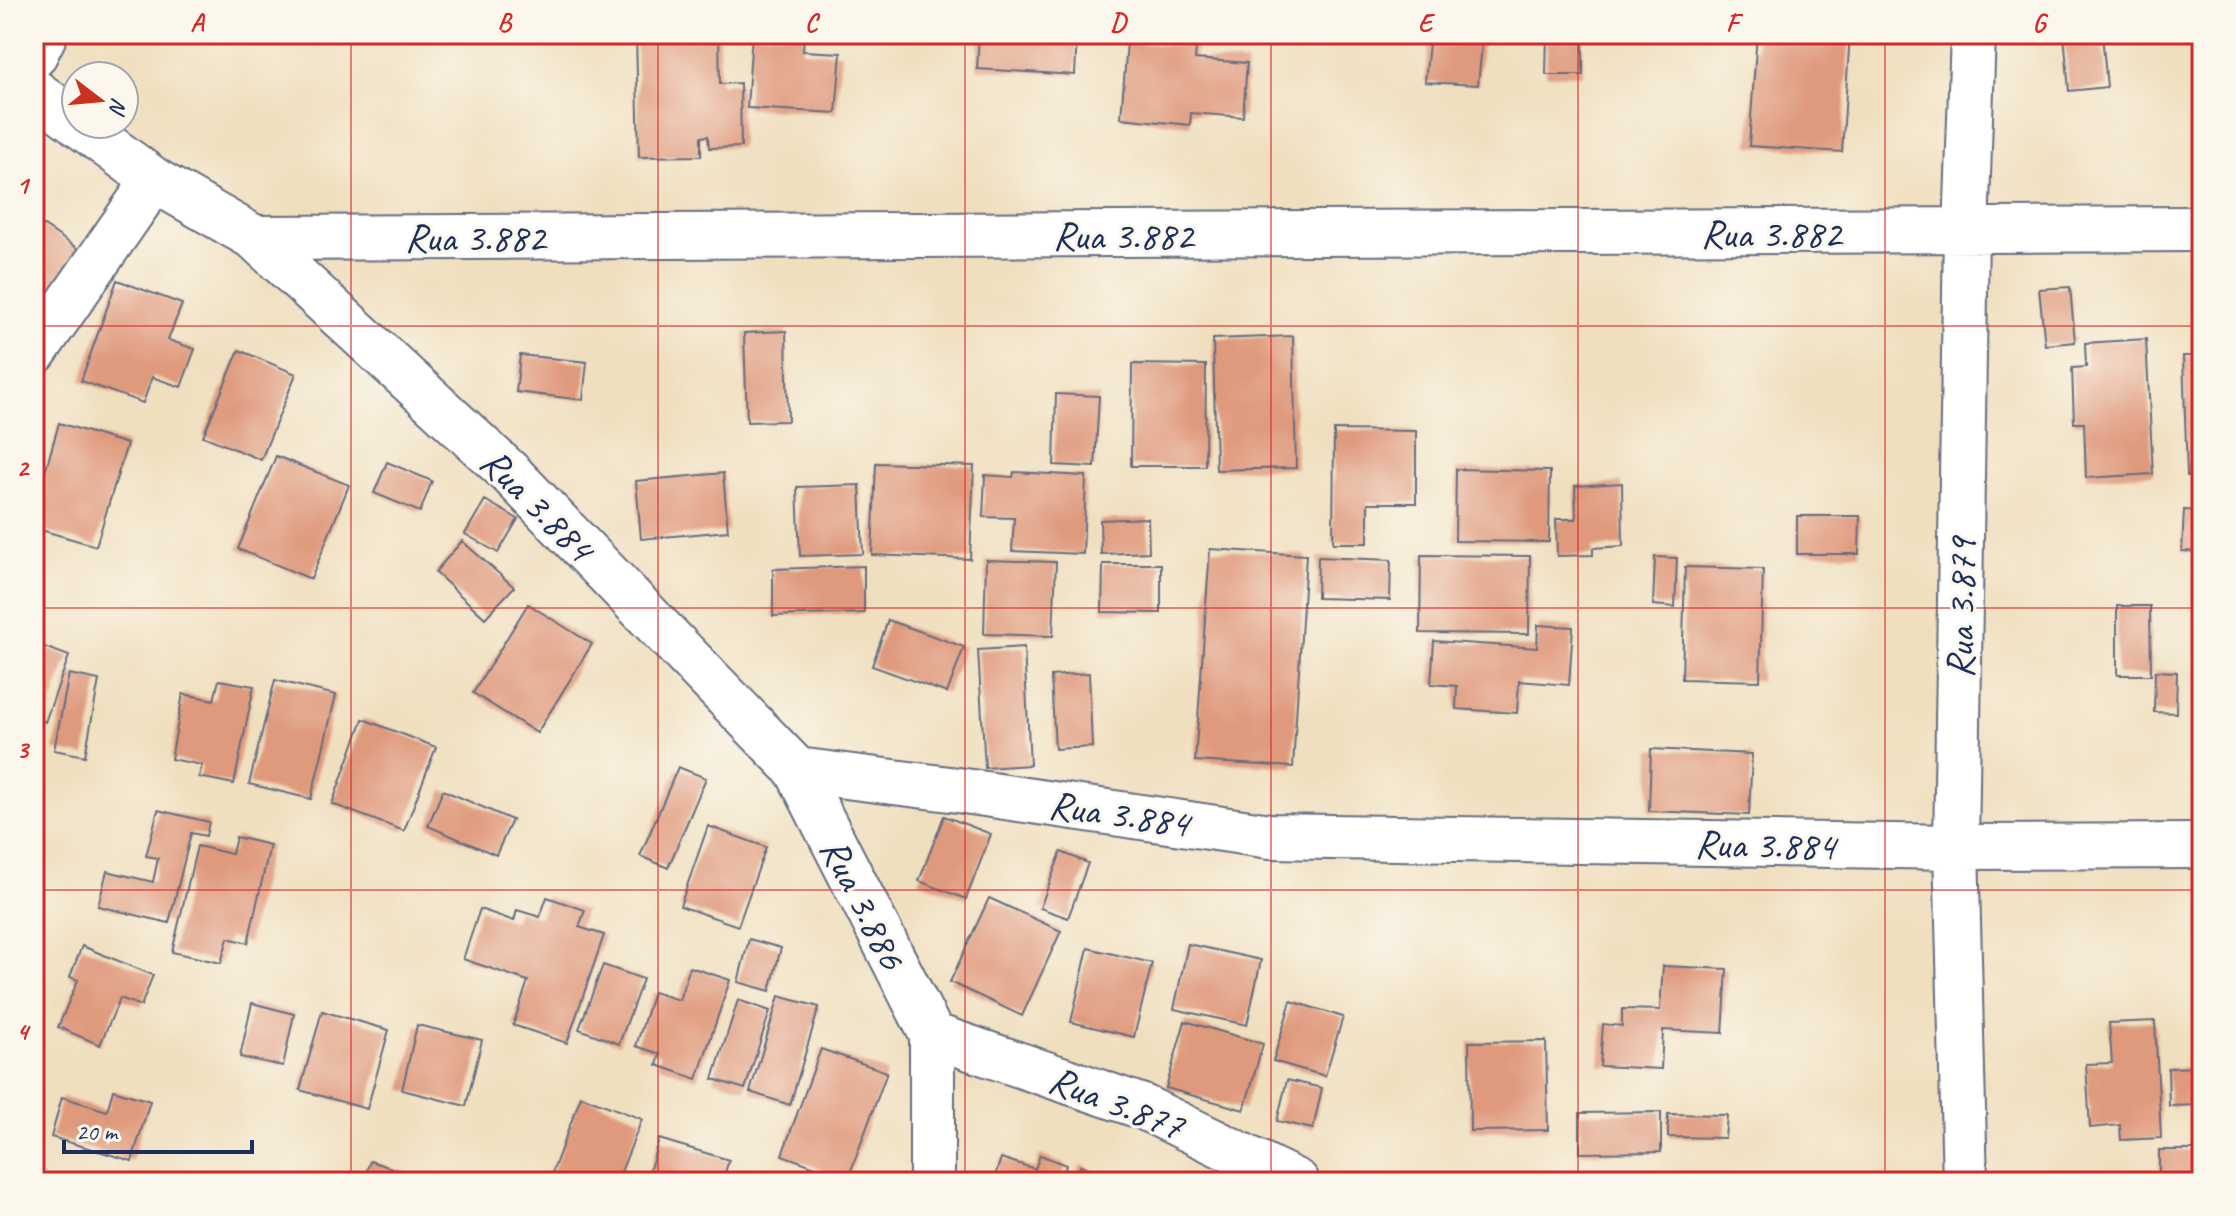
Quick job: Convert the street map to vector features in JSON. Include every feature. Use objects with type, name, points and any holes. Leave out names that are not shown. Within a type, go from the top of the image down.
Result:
[{"type":"street","points":[[34,56],[45,34]]},
{"type":"street","name":"Rua 3.879","points":[[1965,1182],[1956,847],[1966,232],[1973,34]]},
{"type":"street","points":[[34,91],[60,110]]},
{"type":"street","points":[[100,140],[154,180],[255,238]]},
{"type":"street","points":[[34,353],[154,180]]},
{"type":"street","name":"Rua 3.882","points":[[255,238],[2202,229]]},
{"type":"street","name":"Rua 3.884","points":[[255,238],[510,473],[797,770],[958,790],[1270,836],[1956,847],[2202,846]]},
{"type":"street","name":"Rua 3.886","points":[[797,770],[932,1035]]},
{"type":"street","points":[[932,1035],[932,1182]]},
{"type":"street","name":"Rua 3.877","points":[[932,1035],[1143,1107],[1297,1182]]},
{"type":"building","points":[[719,34],[720,84],[740,83],[741,147],[709,148],[708,136],[701,137],[701,156],[639,157],[636,35]]},
{"type":"building","points":[[752,34],[804,34],[803,51],[841,53],[836,113],[747,108]]},
{"type":"building","points":[[979,34],[1077,34],[1075,75],[977,69]]},
{"type":"building","points":[[1328,34],[1402,34],[1401,42],[1327,40]]},
{"type":"building","points":[[1430,34],[1483,34],[1478,85],[1425,82]]},
{"type":"building","points":[[1547,34],[1583,34],[1583,75],[1546,75]]},
{"type":"building","points":[[1619,34],[1649,34],[1649,38],[1620,40]]},
{"type":"building","points":[[1757,34],[1850,34],[1842,152],[1749,146]]},
{"type":"building","points":[[2064,34],[2102,34],[2107,87],[2069,91]]},
{"type":"building","points":[[1127,42],[1196,47],[1195,59],[1247,63],[1243,117],[1191,113],[1190,125],[1121,118]]},
{"type":"building","points":[[34,219],[81,251],[42,308],[34,303]]},
{"type":"building","points":[[117,280],[182,304],[168,340],[195,349],[181,387],[152,377],[143,403],[81,381]]},
{"type":"building","points":[[2070,287],[2075,342],[2045,345],[2039,289]]},
{"type":"building","points":[[786,331],[788,421],[747,422],[744,333]]},
{"type":"building","points":[[1293,336],[1296,468],[1216,470],[1213,339]]},
{"type":"building","points":[[2146,339],[2153,474],[2086,478],[2084,423],[2074,423],[2072,368],[2086,367],[2085,343]]},
{"type":"building","points":[[239,350],[296,374],[261,460],[203,436]]},
{"type":"building","points":[[520,355],[587,362],[583,400],[516,392]]},
{"type":"building","points":[[2183,356],[2202,356],[2202,475],[2187,476]]},
{"type":"building","points":[[1132,364],[1206,365],[1205,466],[1131,466]]},
{"type":"building","points":[[1056,394],[1099,396],[1095,467],[1054,465]]},
{"type":"building","points":[[59,423],[127,444],[96,546],[34,528],[34,511]]},
{"type":"building","points":[[1334,430],[1416,431],[1416,503],[1368,503],[1368,543],[1333,543]]},
{"type":"building","points":[[276,456],[349,485],[311,579],[238,549]]},
{"type":"building","points":[[387,462],[432,481],[420,512],[374,493]]},
{"type":"building","points":[[876,463],[974,466],[970,559],[872,555]]},
{"type":"building","points":[[1456,469],[1550,471],[1549,542],[1455,541]]},
{"type":"building","points":[[1014,472],[1086,476],[1083,554],[1012,551],[1014,518],[983,517],[985,475],[1013,477]]},
{"type":"building","points":[[723,473],[728,531],[641,539],[636,481]]},
{"type":"building","points":[[1622,483],[1623,546],[1593,548],[1593,555],[1557,556],[1556,519],[1576,519],[1575,486]]},
{"type":"building","points":[[860,485],[863,554],[800,556],[797,487]]},
{"type":"building","points":[[485,500],[518,519],[498,553],[465,534]]},
{"type":"building","points":[[2184,510],[2202,511],[2202,552],[2182,551]]},
{"type":"building","points":[[1797,516],[1860,516],[1859,554],[1797,554]]},
{"type":"building","points":[[1148,518],[1149,552],[1101,554],[1100,520]]},
{"type":"building","points":[[462,541],[514,587],[485,618],[435,572]]},
{"type":"building","points":[[1210,549],[1306,555],[1293,767],[1195,761]]},
{"type":"building","points":[[1421,555],[1530,556],[1529,634],[1420,633]]},
{"type":"building","points":[[1318,557],[1391,560],[1390,600],[1317,598]]},
{"type":"building","points":[[1655,557],[1677,558],[1675,607],[1653,605]]},
{"type":"building","points":[[986,560],[1056,562],[1053,636],[984,634]]},
{"type":"building","points":[[1103,564],[1161,564],[1161,613],[1102,612]]},
{"type":"building","points":[[864,566],[864,613],[773,616],[773,569]]},
{"type":"building","points":[[1685,567],[1763,569],[1760,681],[1682,679]]},
{"type":"building","points":[[528,604],[592,644],[537,733],[473,693]]},
{"type":"building","points":[[2117,606],[2150,606],[2151,675],[2117,675]]},
{"type":"building","points":[[888,620],[964,647],[947,693],[872,666]]},
{"type":"building","points":[[1538,625],[1573,627],[1569,685],[1519,681],[1517,713],[1456,709],[1457,686],[1431,684],[1434,641],[1537,648]]},
{"type":"building","points":[[34,643],[69,656],[45,722],[34,718]]},
{"type":"building","points":[[1024,647],[1030,765],[985,768],[978,650]]},
{"type":"building","points":[[2155,671],[2177,672],[2176,713],[2154,712]]},
{"type":"building","points":[[1089,673],[1092,747],[1055,749],[1051,676]]},
{"type":"building","points":[[69,674],[99,680],[85,756],[54,750]]},
{"type":"building","points":[[219,680],[254,686],[234,784],[199,777],[202,765],[171,759],[183,694],[214,700]]},
{"type":"building","points":[[275,680],[336,695],[311,799],[249,784]]},
{"type":"building","points":[[363,719],[436,747],[404,831],[332,804]]},
{"type":"building","points":[[1651,749],[1752,754],[1749,815],[1649,811]]},
{"type":"building","points":[[678,767],[706,778],[668,868],[640,856]]},
{"type":"building","points":[[443,790],[512,820],[496,855],[428,826]]},
{"type":"building","points":[[158,810],[209,822],[206,836],[191,833],[169,923],[98,906],[107,871],[153,882],[158,858],[146,856]]},
{"type":"building","points":[[944,816],[991,834],[966,899],[919,881]]},
{"type":"building","points":[[708,826],[766,847],[738,926],[680,906]]},
{"type":"building","points":[[236,837],[270,845],[248,943],[228,938],[221,963],[172,952],[197,846],[232,854]]},
{"type":"building","points":[[1061,852],[1088,863],[1068,918],[1040,908]]},
{"type":"building","points":[[547,897],[585,910],[579,927],[604,935],[567,1043],[513,1025],[528,981],[463,959],[480,909],[514,921],[517,910],[540,917]]},
{"type":"building","points":[[989,898],[1061,931],[1022,1016],[950,982]]},
{"type":"building","points":[[749,939],[781,948],[770,991],[738,982]]},
{"type":"building","points":[[1188,944],[1261,960],[1247,1025],[1174,1009]]},
{"type":"building","points":[[82,946],[153,975],[141,1006],[120,998],[100,1045],[58,1027],[78,980],[70,977]]},
{"type":"building","points":[[1088,948],[1152,963],[1134,1037],[1071,1022]]},
{"type":"building","points":[[603,965],[643,979],[619,1044],[579,1029]]},
{"type":"building","points":[[1663,966],[1727,969],[1723,1033],[1663,1030],[1661,1069],[1600,1066],[1603,1024],[1622,1026],[1622,1009],[1660,1010]]},
{"type":"building","points":[[690,967],[730,980],[697,1079],[657,1065],[660,1054],[636,1046],[653,992],[679,1000]]},
{"type":"building","points":[[779,996],[819,1007],[790,1105],[750,1092]]},
{"type":"building","points":[[738,1000],[770,1011],[745,1089],[713,1079]]},
{"type":"building","points":[[1291,1001],[1343,1017],[1325,1076],[1273,1061]]},
{"type":"building","points":[[252,1003],[294,1014],[283,1066],[240,1057]]},
{"type":"building","points":[[322,1011],[389,1030],[367,1109],[300,1090]]},
{"type":"building","points":[[1185,1021],[1263,1044],[1244,1110],[1166,1088]]},
{"type":"building","points":[[2155,1021],[2161,1138],[2121,1140],[2120,1125],[2090,1128],[2086,1064],[2112,1063],[2109,1023]]},
{"type":"building","points":[[417,1025],[482,1040],[466,1106],[402,1090]]},
{"type":"building","points":[[1546,1041],[1548,1130],[1470,1131],[1469,1042]]},
{"type":"building","points":[[821,1049],[887,1072],[848,1179],[782,1155]]},
{"type":"building","points":[[2202,1067],[2202,1105],[2169,1106],[2168,1068]]},
{"type":"building","points":[[1287,1080],[1322,1088],[1313,1129],[1277,1121]]},
{"type":"building","points":[[113,1090],[150,1101],[132,1161],[51,1137],[62,1097],[107,1111]]},
{"type":"building","points":[[581,1096],[642,1119],[617,1182],[574,1182],[552,1173]]},
{"type":"building","points":[[1661,1112],[1661,1152],[1580,1153],[1580,1113]]},
{"type":"building","points":[[1668,1114],[1727,1115],[1725,1138],[1668,1137]]},
{"type":"building","points":[[659,1139],[729,1160],[722,1182],[646,1182]]},
{"type":"building","points":[[2159,1150],[2197,1150],[2197,1182],[2159,1182]]},
{"type":"building","points":[[1040,1155],[1066,1165],[1061,1182],[993,1182],[1001,1158],[1035,1169]]},
{"type":"building","points":[[370,1161],[432,1181],[363,1182]]},
{"type":"building","points":[[1081,1165],[1107,1177],[1105,1182],[1074,1182]]},
{"type":"building","points":[[1115,1173],[1134,1182],[1111,1182]]}]
